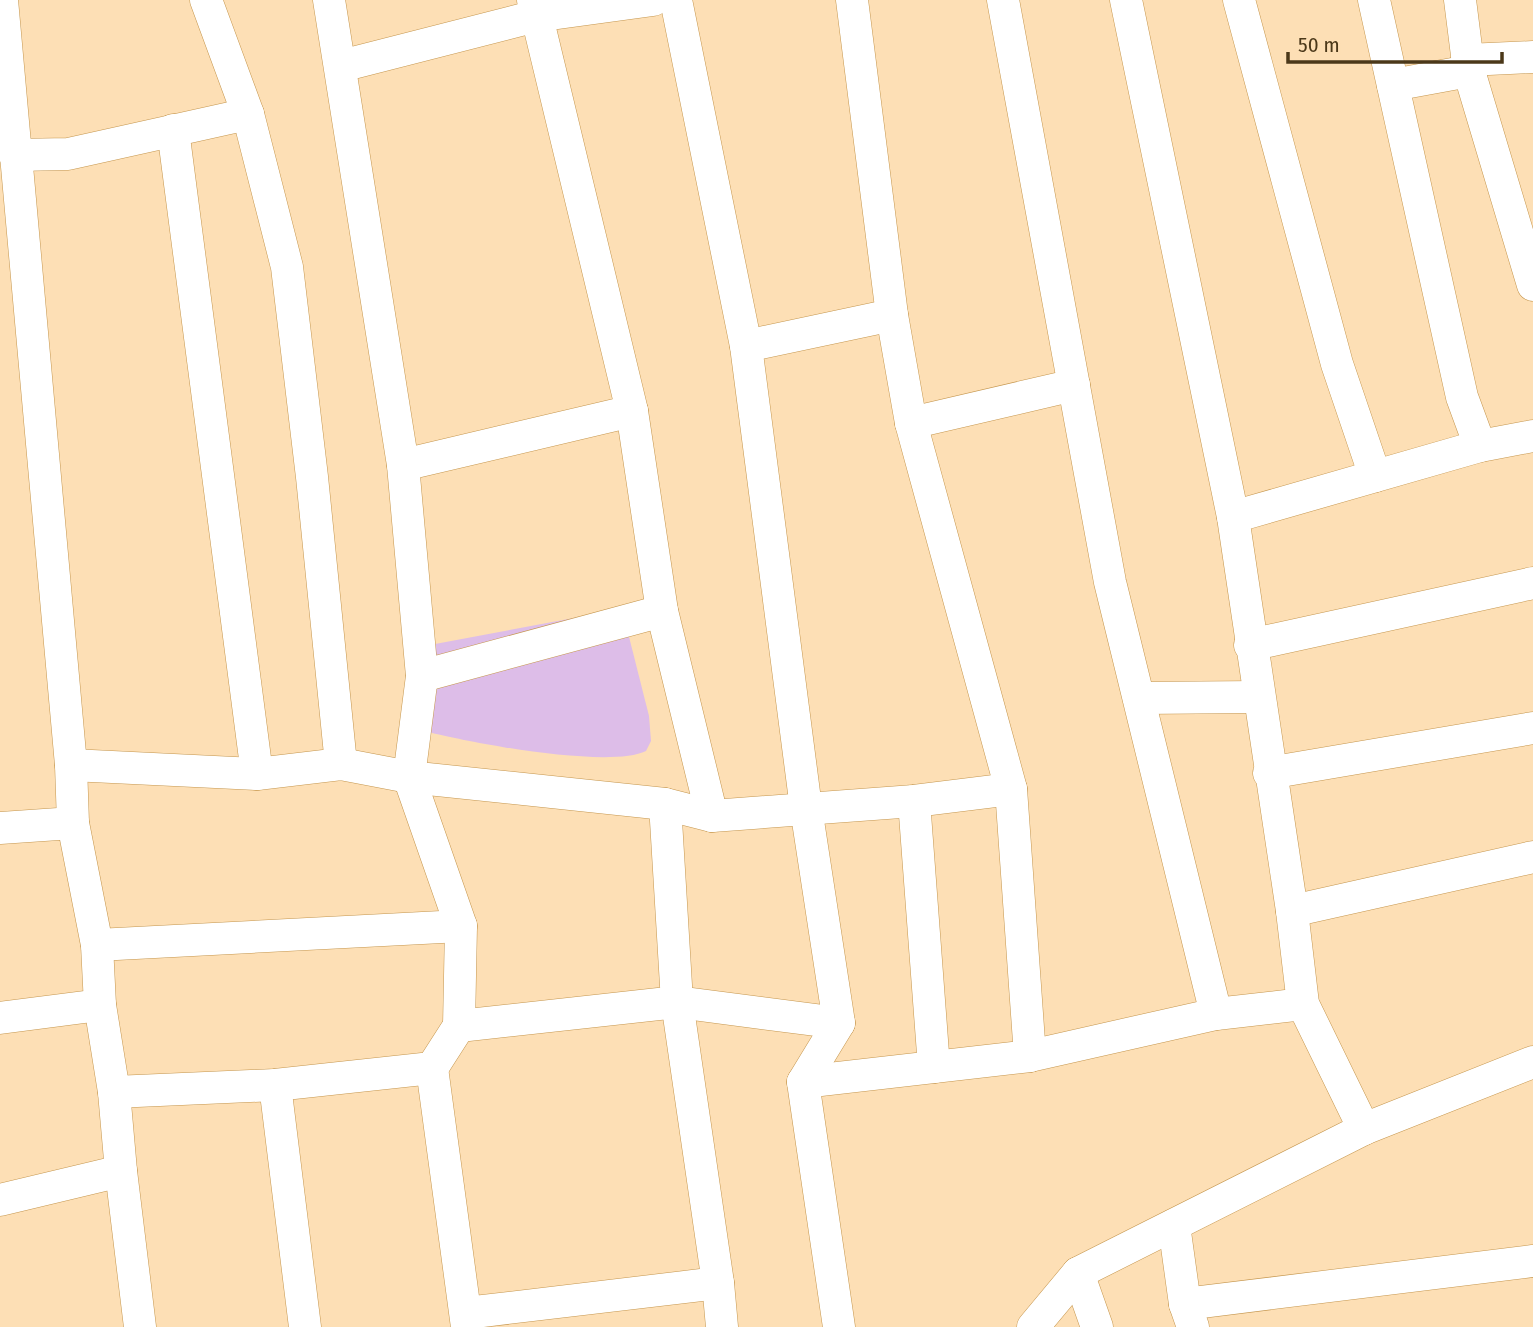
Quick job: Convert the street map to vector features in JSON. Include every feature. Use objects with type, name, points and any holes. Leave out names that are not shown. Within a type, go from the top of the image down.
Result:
[{"type":"street","points":[[2,0],[72,765],[73,823],[97,945],[100,1005],[114,1092],[140,1327]]},
{"type":"street","points":[[206,0],[248,114],[287,267],[312,477],[341,764]]},
{"type":"street","points":[[329,0],[403,465],[422,676],[409,777],[461,926],[459,1026],[432,1068],[466,1320],[718,1283]]},
{"type":"street","points":[[341,66],[534,8],[653,0]]},
{"type":"street","points":[[676,0],[746,346],[806,808],[839,1023],[803,1082],[839,1327]]},
{"type":"street","points":[[852,0],[892,315],[911,423],[1011,789],[1030,1056]]},
{"type":"street","points":[[1003,0],[1110,582],[1216,1014]]},
{"type":"street","points":[[1126,0],[1233,517],[1269,773],[1292,911],[1303,1004],[1364,1129]]},
{"type":"street","points":[[1239,0],[1337,364],[1374,476]]},
{"type":"street","points":[[1374,0],[1462,397],[1480,446]]},
{"type":"street","points":[[1460,0],[1468,66],[1531,275]]},
{"type":"street","points":[[534,8],[632,411],[662,611],[712,816]]},
{"type":"street","points":[[1393,85],[1468,66],[1533,57]]},
{"type":"street","points":[[15,155],[68,154],[248,114]]},
{"type":"street","points":[[173,130],[257,774]]},
{"type":"street","points":[[746,346],[892,315]]},
{"type":"street","points":[[911,423],[1074,385]]},
{"type":"street","points":[[403,465],[632,411]]},
{"type":"street","points":[[1233,517],[1480,446],[1533,436]]},
{"type":"street","points":[[1250,645],[1533,583]]},
{"type":"street","points":[[422,676],[662,611]]},
{"type":"street","points":[[1139,698],[1258,697]]},
{"type":"street","points":[[1269,773],[1533,728]]},
{"type":"street","points":[[72,765],[257,774],[341,764],[409,777],[665,804],[712,816],[914,802],[1011,789]]},
{"type":"street","points":[[914,802],[934,1067]]},
{"type":"street","points":[[665,804],[677,1002],[722,1327]]},
{"type":"street","points":[[0,828],[73,823]]},
{"type":"street","points":[[1292,911],[1533,857]]},
{"type":"street","points":[[97,945],[461,926]]},
{"type":"street","points":[[459,1026],[677,1002],[839,1023]]},
{"type":"street","points":[[803,1082],[1030,1056],[1216,1014],[1303,1004]]},
{"type":"street","points":[[0,1018],[100,1005]]},
{"type":"street","points":[[1033,1327],[1077,1273],[1364,1129],[1533,1062]]},
{"type":"street","points":[[114,1092],[275,1085],[432,1068]]},
{"type":"street","points":[[275,1085],[305,1327]]},
{"type":"street","points":[[0,1200],[121,1171]]},
{"type":"street","points":[[1174,1225],[1189,1315],[1533,1261]]},
{"type":"street","points":[[1077,1273],[1097,1327]]},
{"type":"shaded area","points":[[622,609],[649,716],[651,741],[646,751],[628,756],[572,756],[507,748],[428,732],[419,647]]}]
